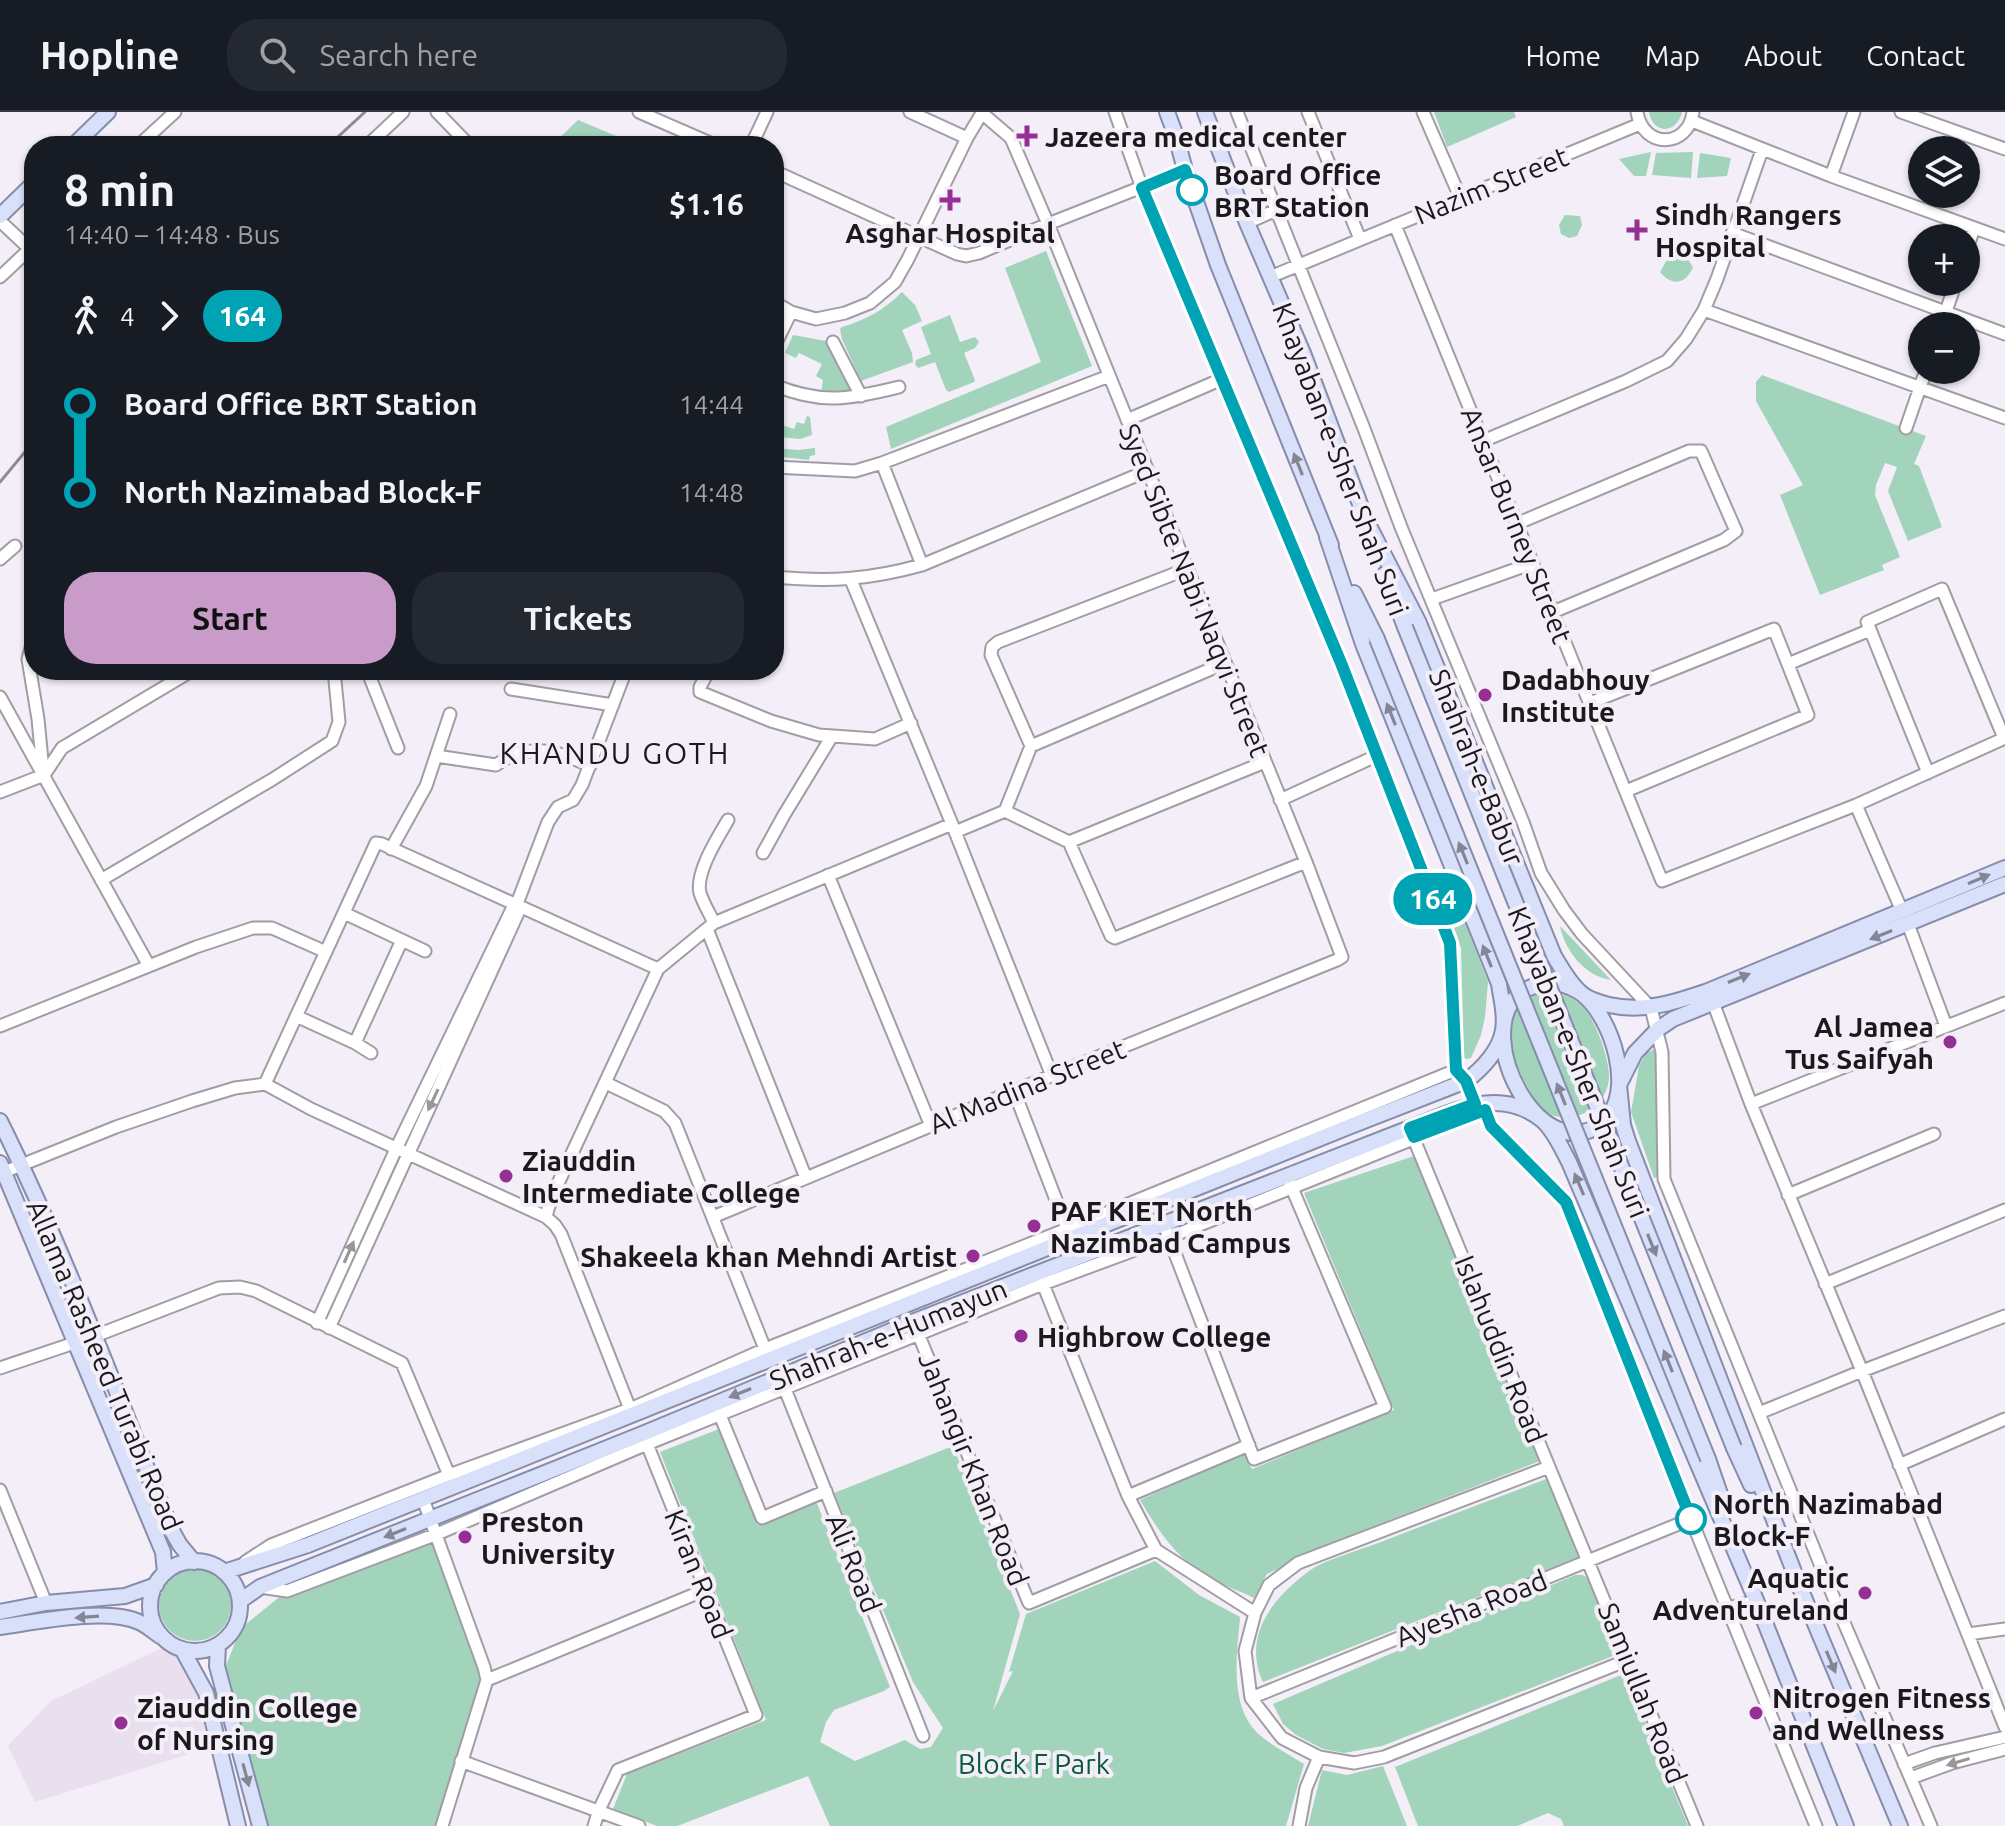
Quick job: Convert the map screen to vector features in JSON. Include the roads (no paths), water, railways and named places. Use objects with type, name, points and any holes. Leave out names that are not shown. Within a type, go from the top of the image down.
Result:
[{"type":"main road","points":[[83,136],[108,112]]},
{"type":"main road","name":"Khayaban-e-Sher Shah Suri","points":[[1166,113],[1218,265],[1327,537],[1377,639],[1708,1459],[1754,1596],[1846,1826]]},
{"type":"main road","name":"Khayaban-e-Sher Shah Suri","points":[[1209,116],[1247,223],[1303,353],[1405,627],[1734,1448],[1801,1590],[1900,1826]]},
{"type":"main road","points":[[0,218],[24,193]]},
{"type":"main road","name":"Shahrah-e-Babur","points":[[1366,520],[1418,621],[1554,956],[1584,996]]},
{"type":"main road","points":[[1327,537],[1363,644],[1499,984],[1505,1054],[1513,1080],[1569,1162],[1754,1596]]},
{"type":"main road","points":[[1905,918],[2005,868]]},
{"type":"main road","points":[[1543,1121],[1557,1130],[1572,1134],[1589,1131],[1606,1120],[1616,1104],[1619,1085],[1635,1053],[1658,1029],[1710,997],[1905,918],[2005,884]]},
{"type":"main road","points":[[1503,1031],[1508,1008],[1519,994],[1535,985],[1554,982],[1568,985],[1584,996],[1599,1014],[1618,1062],[1622,1116],[1628,1141],[1801,1590]]},
{"type":"main road","points":[[1584,996],[1618,1007],[1651,1008],[1710,997]]},
{"type":"main road","name":"Shahrah-e-Humayun","points":[[231,1569],[308,1545],[1069,1234],[1280,1155],[1479,1071],[1489,1060],[1503,1031]]},
{"type":"main road","points":[[1461,1076],[1480,1105]]},
{"type":"main road","name":"Shahrah-e-Humayun","points":[[240,1601],[260,1587],[430,1519],[645,1439],[1480,1105],[1511,1105],[1543,1121]]},
{"type":"main road","name":"Allama Rasheed Turabi Road","points":[[0,1121],[95,1336],[172,1531],[194,1562]]},
{"type":"main road","points":[[1280,1155],[1289,1183]]},
{"type":"main road","name":"Allama Rasheed Turabi Road","points":[[2,1167],[163,1552],[160,1579]]},
{"type":"main road","points":[[0,1612],[46,1603],[125,1596],[160,1579],[176,1565],[194,1562],[231,1569],[240,1601],[239,1614],[228,1637],[207,1650],[182,1649],[138,1622],[116,1616],[85,1616],[0,1627]]},
{"type":"main road","points":[[160,1579],[151,1598],[151,1613],[160,1636]]},
{"type":"main road","points":[[218,1645],[217,1666],[260,1826]]},
{"type":"main road","points":[[182,1649],[206,1693],[238,1826]]},
{"type":"street","points":[[149,136],[175,112]]},
{"type":"street","points":[[378,136],[403,112]]},
{"type":"street","points":[[437,112],[460,136]]},
{"type":"street","points":[[639,112],[694,136]]},
{"type":"street","points":[[756,136],[767,112]]},
{"type":"street","points":[[910,112],[967,138]]},
{"type":"street","points":[[784,308],[816,319],[845,313],[870,303],[895,282],[982,112]]},
{"type":"street","name":"Syed Sibte Nabi Naqvi Street","points":[[982,112],[1011,138],[1048,224],[1342,957]]},
{"type":"street","points":[[231,1569],[271,1545],[449,1475],[630,1409],[765,1349],[1069,1234],[1461,1076],[1450,943],[1341,663],[1142,188],[1115,112]]},
{"type":"street","points":[[1237,112],[1541,873],[1582,934],[1651,1008],[1662,1052],[1664,1179],[1842,1618],[1931,1826]]},
{"type":"street","points":[[1308,112],[1360,239]]},
{"type":"street","points":[[1423,112],[1460,197]]},
{"type":"street","points":[[1831,176],[1854,112]]},
{"type":"street","points":[[1901,112],[2005,149]]},
{"type":"street","points":[[1639,118],[1647,133],[1656,139],[1667,140],[1686,131],[1693,116],[1762,150],[1963,224]]},
{"type":"street","name":"Nazim Street","points":[[1270,277],[1639,118]]},
{"type":"street","points":[[1483,441],[1667,361],[1686,339],[1704,310],[1762,150]]},
{"type":"street","points":[[784,176],[966,256],[1185,170]]},
{"type":"street","points":[[1247,223],[1276,210]]},
{"type":"street","points":[[0,218],[24,241]]},
{"type":"street","name":"Ansar Burney Street","points":[[1395,225],[1662,881],[1856,805],[2005,738]]},
{"type":"street","points":[[1980,230],[2005,239]]},
{"type":"street","points":[[1732,233],[1946,312],[1951,296]]},
{"type":"street","points":[[0,277],[24,256]]},
{"type":"street","points":[[1704,310],[2005,418]]},
{"type":"street","points":[[784,326],[791,312]]},
{"type":"street","points":[[1980,325],[2005,334]]},
{"type":"street","points":[[833,342],[861,396]]},
{"type":"street","points":[[784,468],[855,471],[1109,376]]},
{"type":"street","points":[[1127,420],[1222,379]]},
{"type":"street","points":[[1906,428],[1921,384]]},
{"type":"street","points":[[784,388],[812,398],[832,399],[899,387]]},
{"type":"street","points":[[1516,524],[1689,451],[1701,451],[1736,531],[1724,540],[1553,612]]},
{"type":"street","points":[[882,463],[922,565]]},
{"type":"street","points":[[784,578],[851,580],[922,565],[1147,471]]},
{"type":"street","points":[[0,559],[15,546]]},
{"type":"street","points":[[1432,599],[1533,563]]},
{"type":"street","points":[[1031,746],[991,655],[992,647],[998,642],[1187,569]]},
{"type":"street","points":[[851,580],[1052,1076]]},
{"type":"street","points":[[1928,773],[1867,622],[1942,589],[2005,738]]},
{"type":"street","points":[[1590,703],[1774,629],[1808,715],[1626,791]]},
{"type":"street","points":[[1788,664],[1870,630]]},
{"type":"street","points":[[1005,811],[1031,746],[1225,663]]},
{"type":"street","points":[[32,680],[44,775]]},
{"type":"street","points":[[0,792],[44,775],[62,748],[176,680]]},
{"type":"street","points":[[101,880],[332,741],[339,722],[335,680]]},
{"type":"street","points":[[371,680],[398,748]]},
{"type":"street","points":[[329,1328],[518,905],[548,822],[558,807],[573,800],[582,785],[622,680]]},
{"type":"street","points":[[704,680],[700,692],[771,721],[819,735],[875,739],[911,723]]},
{"type":"street","points":[[511,689],[613,705]]},
{"type":"street","points":[[0,697],[149,966]]},
{"type":"street","points":[[391,849],[426,786],[450,714]]},
{"type":"street","points":[[763,853],[832,736]]},
{"type":"street","points":[[436,756],[496,765],[509,755],[544,750],[567,755],[590,766]]},
{"type":"street","points":[[1280,800],[1376,756]]},
{"type":"street","points":[[1069,842],[1265,762]]},
{"type":"street","points":[[1856,805],[1905,918],[1946,1026]]},
{"type":"street","points":[[546,1217],[554,1192],[658,969],[710,926],[828,875],[1005,811],[1069,842],[1111,936],[1115,938],[1306,862]]},
{"type":"street","points":[[728,820],[711,848],[699,891],[806,1178]]},
{"type":"street","points":[[265,1084],[376,843],[658,969]]},
{"type":"street","points":[[828,875],[931,1126]]},
{"type":"street","points":[[317,1323],[396,1149],[518,905]]},
{"type":"street","points":[[344,913],[425,951]]},
{"type":"street","points":[[0,1026],[253,928],[272,928],[326,952]]},
{"type":"street","points":[[355,1043],[402,940]]},
{"type":"street","name":"Al Madina Street","points":[[713,1217],[1342,957]]},
{"type":"street","points":[[1710,997],[2005,1727]]},
{"type":"street","points":[[1751,1104],[2005,1003]]},
{"type":"street","points":[[296,1016],[371,1053]]},
{"type":"street","points":[[606,1083],[671,1117],[765,1349]]},
{"type":"street","points":[[2,1167],[22,1165],[116,1127],[192,1101],[235,1088],[265,1084],[311,1109],[546,1217],[555,1225],[630,1409]]},
{"type":"street","points":[[1014,1091],[1069,1234]]},
{"type":"street","points":[[1480,1105],[1491,1126],[1566,1202],[1816,1826]]},
{"type":"street","name":"Islahuddin Road","points":[[1412,1133],[1588,1561]]},
{"type":"street","points":[[1788,1195],[1934,1134]]},
{"type":"street","points":[[1167,1231],[1254,1459],[1385,1407],[1289,1183]]},
{"type":"street","points":[[1825,1284],[2005,1210]]},
{"type":"street","points":[[1041,1279],[1128,1496],[1156,1550],[1255,1613]]},
{"type":"street","points":[[0,1368],[76,1343],[219,1288],[240,1287],[256,1291],[402,1363],[449,1475]]},
{"type":"street","points":[[1759,1413],[2005,1316]]},
{"type":"street","points":[[260,1587],[287,1591],[437,1534],[645,1439],[720,1415],[785,1389],[916,1329]]},
{"type":"street","name":"Jahangir Khan Road","points":[[916,1329],[1029,1603],[1156,1550]]},
{"type":"street","name":"Ali Road","points":[[785,1389],[923,1736]]},
{"type":"street","points":[[720,1415],[762,1518],[826,1491]]},
{"type":"street","points":[[1899,1465],[2005,1419]]},
{"type":"street","name":"Kiran Road","points":[[599,1810],[618,1770],[756,1715],[645,1439]]},
{"type":"street","points":[[1128,1496],[1249,1445]]},
{"type":"street","points":[[1549,1467],[1298,1563],[1269,1585],[1255,1613],[1245,1651],[1251,1698],[1282,1738],[1319,1757],[1354,1763],[1384,1757],[1630,1659]]},
{"type":"street","points":[[0,1490],[46,1603]]},
{"type":"street","points":[[423,1499],[487,1680],[442,1826]]},
{"type":"street","name":"Ayesha Road","points":[[1251,1698],[1691,1519]]},
{"type":"street","name":"Samiullah Road","points":[[1588,1561],[1697,1826]]},
{"type":"street","points":[[487,1680],[705,1590]]},
{"type":"street","points":[[1728,1608],[1754,1596]]},
{"type":"street","points":[[1968,1634],[2005,1629]]},
{"type":"street","points":[[1904,1764],[1935,1753],[2005,1737]]},
{"type":"street","points":[[1911,1778],[2005,1749]]},
{"type":"street","points":[[1299,1826],[1306,1788],[1319,1757]]},
{"type":"street","points":[[461,1761],[639,1826]]},
{"type":"street","points":[[594,1826],[599,1810]]},
{"type":"railway","points":[[339,136],[365,112]]},
{"type":"railway","points":[[0,482],[24,453]]},
{"type":"place","name":"Jazeera medical center","points":[[1027,136]]},
{"type":"place","name":"Board Office BRT Station","points":[[1192,190]]},
{"type":"place","name":"Asghar Hospital","points":[[950,200]]},
{"type":"place","name":"Sindh Rangers Hospital","points":[[1637,230]]},
{"type":"place","name":"Dadabhouy Institute","points":[[1485,695]]},
{"type":"place","name":"Al Jamea Tus Saifyah","points":[[1950,1042]]},
{"type":"place","name":"Ziauddin Intermediate College","points":[[506,1176]]},
{"type":"place","name":"PAF KIET North Nazimbad Campus","points":[[1034,1226]]},
{"type":"place","name":"Shakeela khan Mehndi Artist","points":[[973,1256]]},
{"type":"place","name":"Highbrow College","points":[[1021,1336]]},
{"type":"place","name":"North Nazimabad Block-F","points":[[1691,1519]]},
{"type":"place","name":"Preston University","points":[[465,1537]]},
{"type":"place","name":"Aquatic Adventureland","points":[[1865,1593]]},
{"type":"place","name":"Nitrogen Fitness and Wellness","points":[[1756,1713]]},
{"type":"place","name":"Ziauddin College of Nursing","points":[[121,1723]]},
{"type":"district","name":"KHANDU GOTH","points":[[615,753]]},
{"type":"park label","name":"Block F Park","points":[[1034,1763]]}]
